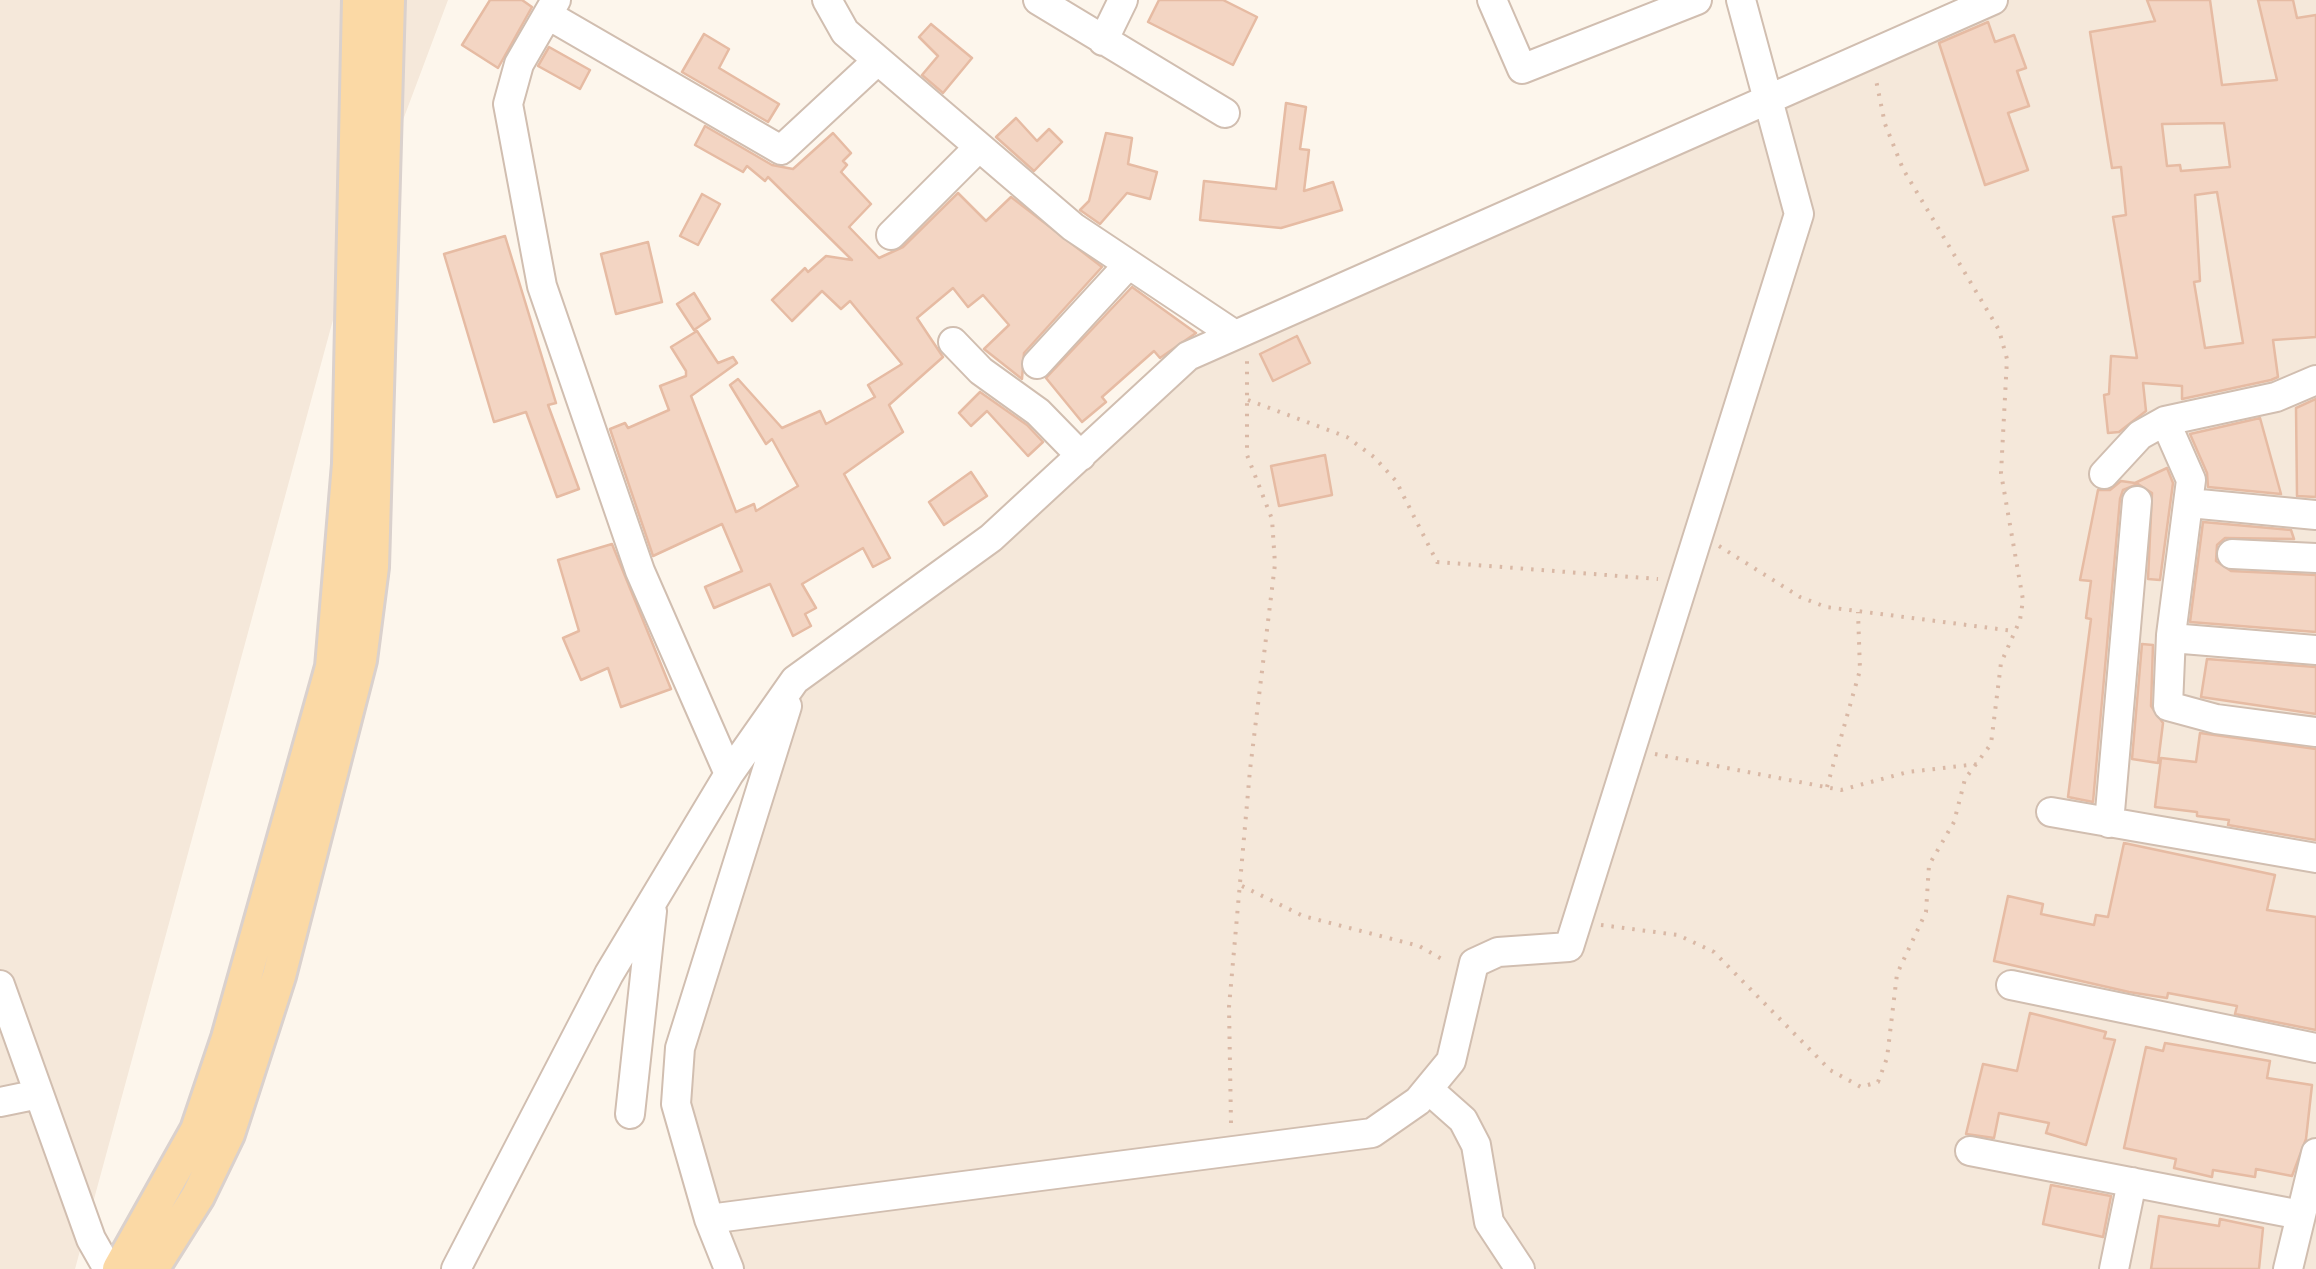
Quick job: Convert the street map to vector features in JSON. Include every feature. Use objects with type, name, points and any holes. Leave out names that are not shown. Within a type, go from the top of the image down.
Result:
[{"type":"main road","points":[[118,1269],[198,1130],[228,1038],[332,668],[348,514],[359,0]]},
{"type":"main road","points":[[152,1269],[198,1196],[228,1134],[279,976],[360,660],[372,567],[388,0]]},
{"type":"street","points":[[827,0],[845,32],[876,61],[1074,227],[1239,333]]},
{"type":"street","points":[[1038,0],[1225,113]]},
{"type":"street","points":[[1103,40],[1123,0]]},
{"type":"street","points":[[1492,0],[1522,69],[1696,0]]},
{"type":"street","points":[[709,1219],[1372,1133],[1418,1101],[1451,1061],[1474,962],[1505,951],[1569,946],[1798,214],[1772,100],[1741,0]]},
{"type":"street","points":[[456,1269],[609,974],[729,774],[795,680],[991,538],[1188,356],[1993,0]]},
{"type":"street","points":[[729,774],[640,570],[542,286],[508,104],[518,64],[552,8],[781,150],[876,61]]},
{"type":"street","points":[[891,236],[979,147]]},
{"type":"street","points":[[1037,364],[1128,264]]},
{"type":"street","points":[[954,342],[982,372],[1038,412],[1081,456]]},
{"type":"street","points":[[2104,474],[2140,435],[2165,421],[2276,397],[2316,380]]},
{"type":"street","points":[[2165,421],[2190,470],[2171,638],[2170,709],[2316,732]]},
{"type":"street","points":[[2109,822],[2137,501]]},
{"type":"street","points":[[2189,502],[2316,515]]},
{"type":"street","points":[[2232,554],[2316,558]]},
{"type":"street","points":[[2171,638],[2316,650]]},
{"type":"street","points":[[730,1269],[709,1219],[676,1104],[680,1048],[795,680]]},
{"type":"street","points":[[2050,812],[2316,858]]},
{"type":"street","points":[[630,1114],[653,900]]},
{"type":"street","points":[[0,985],[91,1238],[108,1269]]},
{"type":"street","points":[[2011,986],[2316,1048]]},
{"type":"street","points":[[1428,1088],[1463,1120],[1476,1145],[1489,1222],[1520,1269]]},
{"type":"street","points":[[0,1102],[39,1094]]},
{"type":"street","points":[[1970,1151],[2301,1215]]},
{"type":"street","points":[[2288,1269],[2316,1153]]},
{"type":"street","points":[[2114,1269],[2132,1182]]},
{"type":"path","points":[[1576,923],[1678,935],[1714,952],[1830,1070],[1870,1087],[1878,1082],[1887,1058],[1896,974],[1926,912],[1928,864],[1954,822],[1965,779],[1981,763],[1996,727],[2001,663],[2023,600],[2000,473],[2007,360],[1999,330],[1903,169],[1885,124],[1870,56]]},
{"type":"path","points":[[1230,1152],[1228,1020],[1250,770],[1275,564],[1272,520],[1247,455],[1248,400],[1239,333]]},
{"type":"path","points":[[1248,400],[1347,436],[1374,457],[1396,481],[1434,557],[1443,564],[1684,581]]},
{"type":"path","points":[[1698,533],[1800,597],[1858,612],[2014,631]]},
{"type":"path","points":[[1827,789],[1860,670],[1858,612]]},
{"type":"path","points":[[1630,752],[1690,757],[1827,789],[1860,788],[1908,772],[1981,763]]},
{"type":"path","points":[[1242,886],[1303,916],[1432,950],[1470,984]]},
{"type":"shaded area","points":[[0,0],[448,0],[346,272],[75,1269],[0,1269]]},
{"type":"shaded area","points":[[1966,0],[2316,0],[2316,1269],[716,1269],[675,1121],[796,685],[1193,353]]},
{"type":"building","points":[[490,0],[522,0],[532,7],[498,68],[462,45]]},
{"type":"building","points":[[1159,0],[1223,0],[1257,17],[1233,65],[1148,22]]},
{"type":"building","points":[[2147,0],[2210,0],[2222,85],[2277,80],[2258,0],[2293,0],[2297,18],[2316,15],[2316,337],[2273,340],[2278,377],[2271,380],[2182,399],[2182,386],[2143,383],[2146,411],[2119,432],[2108,433],[2104,395],[2109,394],[2111,356],[2137,358],[2113,217],[2126,215],[2121,167],[2112,168],[2090,32],[2155,21]],"holes":[[[2224,123],[2230,167],[2181,171],[2180,165],[2167,166],[2162,124]],[[2217,192],[2243,343],[2205,348],[2194,282],[2200,281],[2195,195]]]},
{"type":"building","points":[[1988,22],[1995,42],[2014,35],[2026,68],[2017,71],[2029,106],[2008,113],[2028,170],[1985,185],[1939,43]]},
{"type":"building","points":[[931,24],[972,58],[943,93],[922,75],[938,56],[919,37]]},
{"type":"building","points":[[704,34],[729,49],[719,68],[779,104],[768,122],[682,72]]},
{"type":"building","points":[[549,47],[590,70],[580,89],[538,66]]},
{"type":"building","points":[[1286,103],[1306,107],[1300,149],[1309,150],[1304,191],[1333,182],[1342,210],[1281,228],[1200,220],[1204,181],[1276,189]]},
{"type":"building","points":[[1016,118],[1037,141],[1049,129],[1062,142],[1034,171],[996,137]]},
{"type":"building","points":[[705,126],[772,165],[793,169],[833,133],[851,153],[843,161],[847,165],[841,172],[871,204],[849,227],[879,258],[903,247],[958,193],[986,221],[1011,197],[1102,267],[1024,353],[1022,379],[984,349],[1009,325],[983,295],[968,307],[953,288],[917,318],[943,357],[889,405],[903,432],[844,474],[890,558],[873,567],[863,548],[802,584],[816,608],[805,614],[811,626],[793,636],[770,584],[714,608],[705,587],[742,571],[722,524],[653,556],[610,429],[625,423],[628,428],[669,410],[660,386],[686,376],[671,347],[697,331],[718,363],[733,357],[737,363],[691,396],[736,512],[754,504],[756,511],[798,486],[772,439],[766,444],[730,385],[738,379],[782,428],[820,411],[826,424],[875,397],[868,385],[902,364],[850,301],[841,309],[822,291],[792,321],[772,300],[805,268],[808,272],[826,256],[852,260],[768,177],[765,181],[747,166],[743,172],[695,145]]},
{"type":"building","points":[[1106,133],[1132,138],[1128,164],[1157,172],[1150,199],[1127,193],[1100,224],[1080,210],[1089,201]]},
{"type":"building","points":[[702,194],[720,204],[698,245],[680,236]]},
{"type":"building","points":[[505,236],[556,403],[548,405],[579,489],[557,497],[526,412],[494,422],[444,254]]},
{"type":"building","points":[[648,242],[662,302],[616,314],[601,254]]},
{"type":"building","points":[[1132,287],[1196,333],[1160,358],[1154,351],[1102,397],[1106,402],[1082,422],[1046,378]]},
{"type":"building","points":[[694,293],[710,319],[694,330],[677,304]]},
{"type":"building","points":[[1297,336],[1310,363],[1273,381],[1260,354]]},
{"type":"building","points":[[980,392],[1027,425],[1043,442],[1028,456],[987,411],[971,426],[959,413]]},
{"type":"building","points":[[2316,399],[2316,497],[2297,496],[2296,408]]},
{"type":"building","points":[[2260,418],[2281,494],[2208,487],[2207,473],[2190,434]]},
{"type":"building","points":[[1325,455],[1332,495],[1279,506],[1271,466]]},
{"type":"building","points":[[2167,468],[2173,483],[2160,580],[2148,579],[2152,493],[2138,484],[2123,490],[2120,499],[2093,802],[2068,797],[2091,619],[2086,618],[2091,581],[2080,580],[2098,490],[2110,490],[2121,481],[2135,483]]},
{"type":"building","points":[[971,472],[987,496],[944,525],[929,502]]},
{"type":"building","points":[[2203,522],[2291,530],[2294,539],[2225,538],[2217,545],[2216,561],[2231,571],[2316,575],[2316,632],[2190,622]]},
{"type":"building","points":[[612,544],[671,689],[621,707],[608,668],[581,680],[563,638],[579,631],[558,560]]},
{"type":"building","points":[[2142,644],[2153,645],[2151,706],[2163,723],[2158,763],[2132,759]]},
{"type":"building","points":[[2207,659],[2316,667],[2316,714],[2201,697]]},
{"type":"building","points":[[2200,733],[2316,749],[2316,840],[2228,825],[2229,820],[2197,816],[2197,812],[2155,807],[2161,758],[2196,762]]},
{"type":"building","points":[[2124,843],[2275,875],[2267,910],[2316,917],[2316,1030],[2235,1014],[2237,1006],[2168,993],[2167,998],[2129,992],[1994,961],[2008,896],[2043,904],[2041,914],[2094,925],[2096,915],[2108,917]]},
{"type":"building","points":[[2030,1013],[2106,1032],[2104,1038],[2115,1040],[2086,1145],[2046,1133],[2049,1123],[1999,1113],[1994,1138],[1966,1134],[1983,1064],[2017,1071]]},
{"type":"building","points":[[2165,1043],[2270,1061],[2267,1078],[2312,1085],[2306,1139],[2292,1176],[2256,1169],[2255,1177],[2213,1170],[2212,1177],[2174,1168],[2176,1159],[2124,1148],[2146,1047],[2163,1051]]},
{"type":"building","points":[[2051,1185],[2111,1196],[2103,1237],[2043,1224]]},
{"type":"building","points":[[2159,1216],[2219,1226],[2220,1219],[2263,1228],[2259,1269],[2151,1269]]}]
